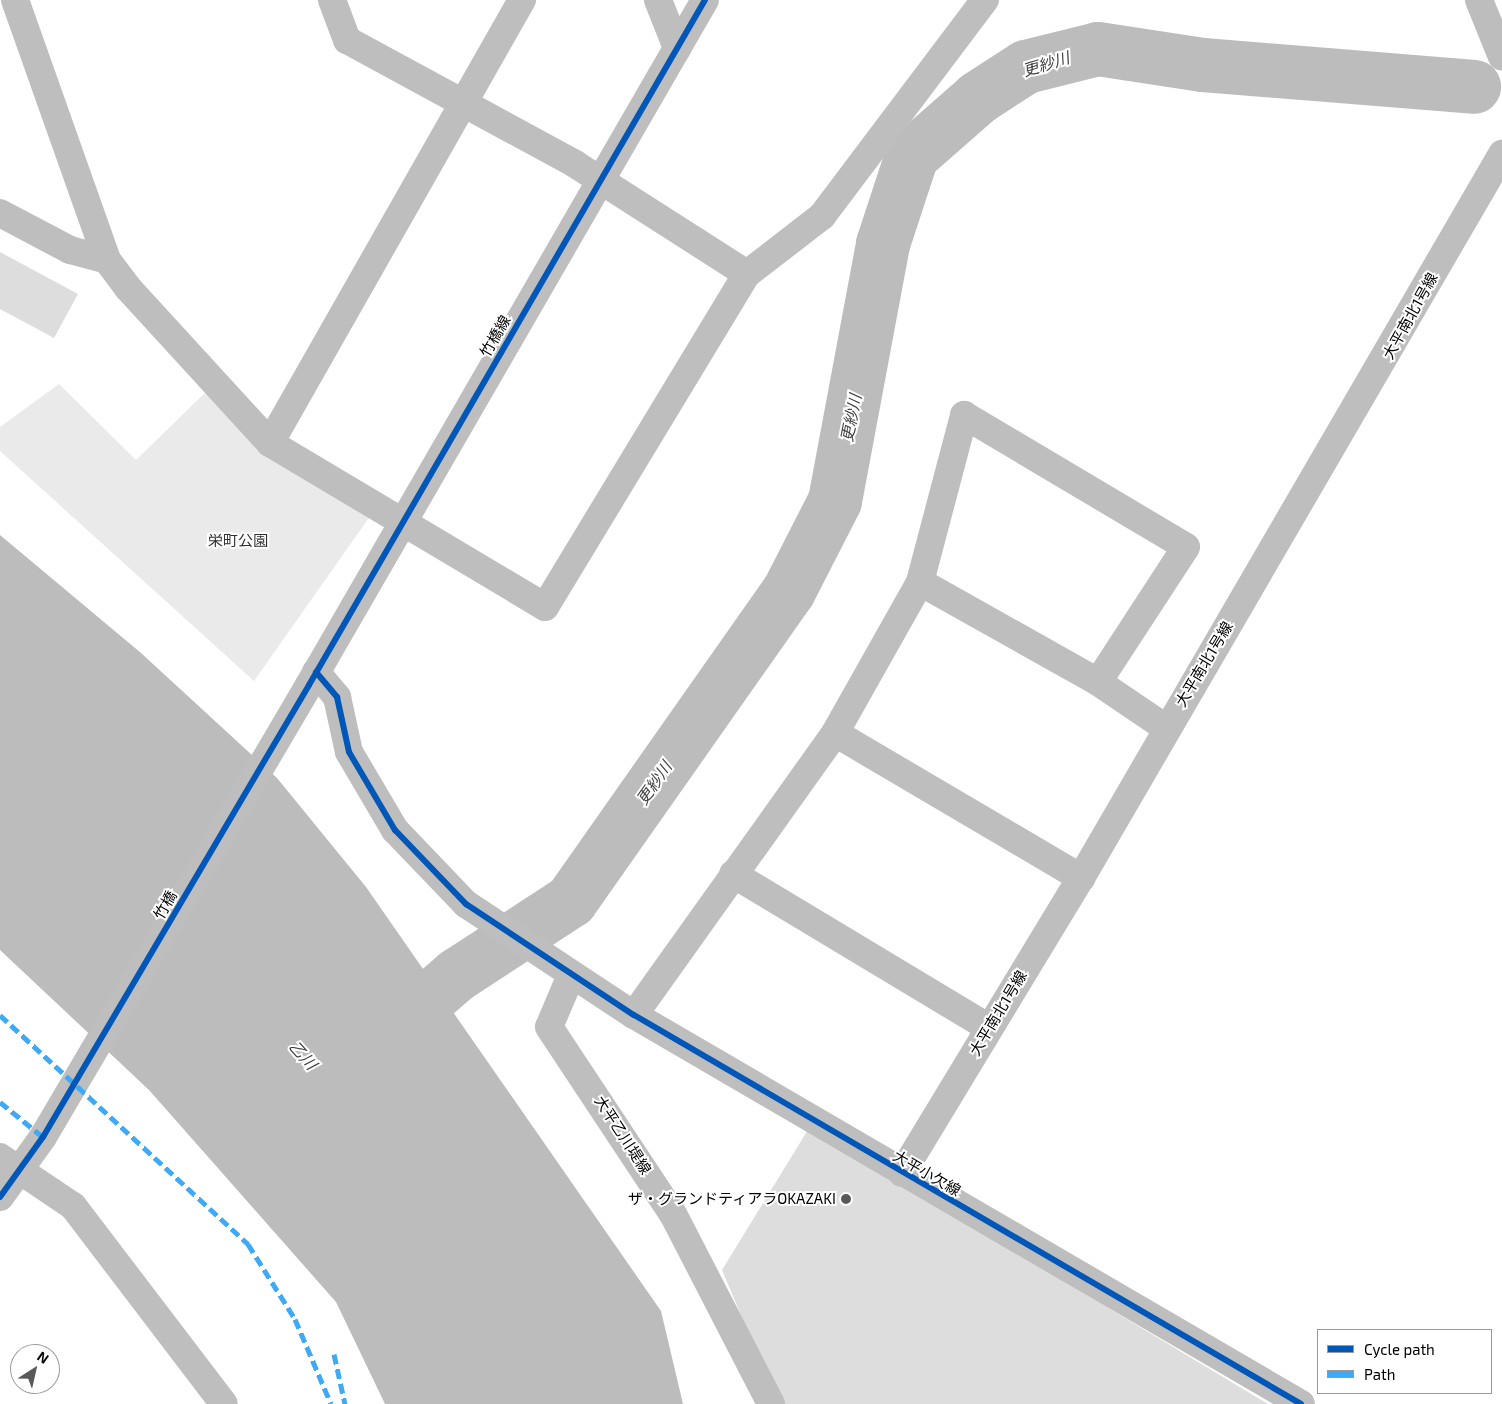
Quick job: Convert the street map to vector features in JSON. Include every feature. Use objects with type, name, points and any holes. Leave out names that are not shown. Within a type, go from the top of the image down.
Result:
[{"type":"highway","points":[[1479,0],[1502,57]]},
{"type":"street","points":[[15,0],[107,260],[270,443],[545,607],[746,274],[822,216],[985,0]]},
{"type":"street","points":[[332,0],[347,40],[460,106],[482,111],[746,274]]},
{"type":"street","points":[[270,443],[522,0]]},
{"type":"street","points":[[658,0],[677,48]]},
{"type":"street","name":"竹橋線","points":[[313,679],[400,522],[704,0]]},
{"type":"street","name":"大平南北1号線","points":[[902,1173],[1081,878],[1166,728],[1404,328],[1502,154]]},
{"type":"street","points":[[0,214],[70,250],[107,260]]},
{"type":"street","points":[[634,1015],[834,733],[920,582],[964,415],[1186,547],[1098,682]]},
{"type":"street","points":[[920,582],[1098,682],[1166,728]]},
{"type":"street","name":"大平小欠線","points":[[313,679],[337,697],[349,752],[395,830],[466,904],[571,976],[634,1015],[1301,1404]]},
{"type":"street","name":"竹橋","points":[[9,1163],[43,1137],[313,679]]},
{"type":"street","points":[[834,733],[1081,878]]},
{"type":"street","points":[[733,874],[989,1028]]},
{"type":"street","name":"大平乙川堤線","points":[[571,976],[550,1027],[673,1214],[771,1404]]},
{"type":"street","points":[[0,1197],[9,1163],[73,1206],[224,1404]]},
{"type":"green space","name":"栄町公園","points":[[59,384],[136,460],[211,387],[373,512],[254,681],[0,451],[0,427]]},
{"type":"water","name":"乙川","points":[[0,535],[141,653],[277,778],[366,887],[661,1311],[683,1404],[385,1404],[336,1302],[149,1090],[0,950]]},
{"type":"building","points":[[0,252],[78,294],[54,338],[0,309]]},
{"type":"building","name":"ザ・グランドティアラOKAZAKI","points":[[809,1128],[1268,1404],[778,1404],[722,1270]]},
{"type":"waterway","name":"更紗川","points":[[383,1039],[457,975],[571,901],[789,591],[835,501],[883,244],[912,156],[978,98],[1026,67],[1098,49],[1203,65],[1474,87]]},
{"type":"marked path","points":[[0,1015],[248,1244],[295,1319],[331,1404]]},
{"type":"marked path","points":[[0,1102],[43,1137]]},
{"type":"marked path","points":[[334,1354],[345,1404]]},
{"type":"cycle path","points":[[0,1197],[43,1137],[309,685],[705,0]]},
{"type":"cycle path","points":[[316,672],[337,697],[349,752],[395,830],[466,904],[634,1015],[1301,1404]]},
{"type":"place","name":"ザ・グランドティアラOKAZAKI","points":[[846,1199]]}]
